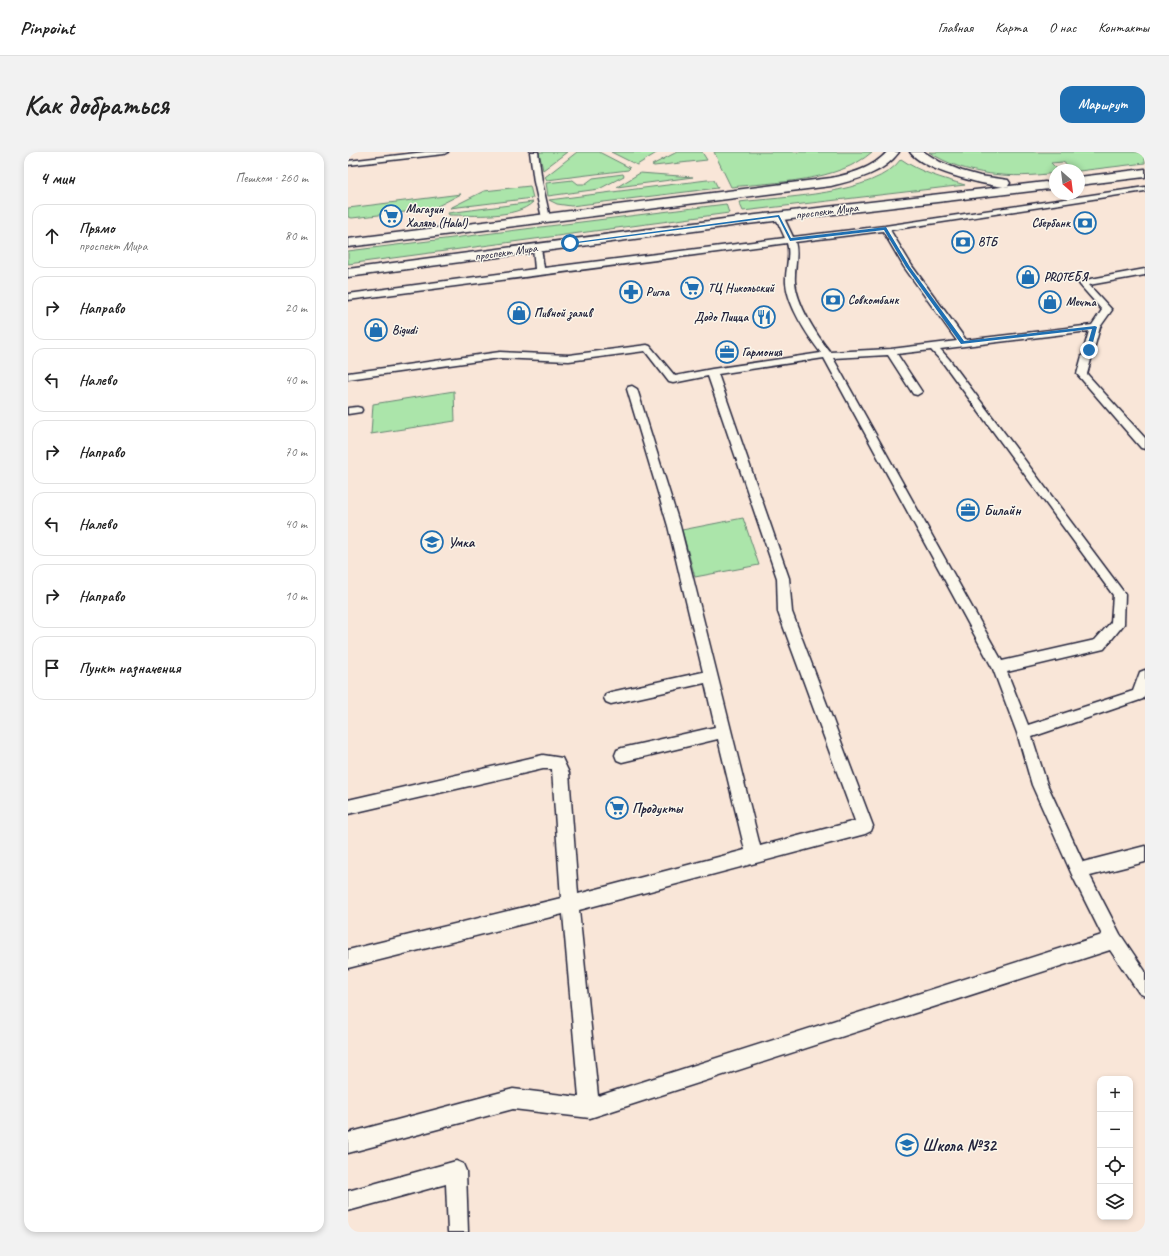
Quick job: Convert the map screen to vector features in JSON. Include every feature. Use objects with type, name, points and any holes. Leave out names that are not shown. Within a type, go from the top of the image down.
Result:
[{"type":"main road","name":"проспект Мира","points":[[348,243],[831,182],[854,176],[876,166],[893,152]]},
{"type":"main road","points":[[916,152],[947,170],[969,177],[999,183],[1049,185]]},
{"type":"main road","points":[[1085,180],[1145,172]]},
{"type":"main road","name":"проспект Мира","points":[[348,273],[779,216],[1049,185]]},
{"type":"lane","points":[[348,163],[444,152]]},
{"type":"lane","points":[[534,152],[538,182],[546,218]]},
{"type":"lane","points":[[348,297],[885,228],[1145,190]]},
{"type":"lane","points":[[779,216],[790,240],[793,253],[791,275],[792,292],[813,337],[827,354],[999,668],[1024,733],[1040,785],[1079,871],[1114,940],[1145,988]]},
{"type":"lane","points":[[885,228],[908,267],[963,343]]},
{"type":"lane","points":[[537,248],[540,272]]},
{"type":"lane","points":[[1145,272],[1083,283],[1107,310],[1095,327],[1082,374],[1145,445]]},
{"type":"lane","points":[[348,376],[500,355],[569,358],[647,348],[673,380],[712,372],[827,354],[891,352],[1095,327]]},
{"type":"lane","points":[[933,347],[946,361],[1119,594],[1117,624],[1099,645],[999,668]]},
{"type":"lane","points":[[891,352],[916,392]]},
{"type":"lane","points":[[348,959],[570,904],[866,826],[785,612],[783,578],[712,372]]},
{"type":"lane","points":[[632,389],[674,526],[754,856]]},
{"type":"lane","points":[[611,698],[711,676]]},
{"type":"lane","points":[[1024,733],[1138,695],[1145,676]]},
{"type":"lane","points":[[622,755],[724,731]]},
{"type":"lane","points":[[348,807],[543,762],[557,763],[561,773],[570,904],[590,1108]]},
{"type":"lane","points":[[1079,871],[1145,854]]},
{"type":"lane","points":[[348,1144],[513,1099],[590,1108],[1114,940]]},
{"type":"lane","points":[[348,1201],[456,1171],[458,1232]]},
{"type":"green space","points":[[539,152],[567,152],[543,170]]},
{"type":"green space","points":[[577,152],[599,152],[630,168],[628,170],[547,180],[545,177]]},
{"type":"green space","points":[[611,152],[658,152],[637,165]]},
{"type":"green space","points":[[677,152],[702,152],[707,160],[652,165]]},
{"type":"green space","points":[[714,152],[872,152],[858,162],[824,175],[786,182],[731,187]]},
{"type":"green space","points":[[929,152],[1145,152],[1145,163],[1085,170],[1085,164],[1066,164],[1063,162],[1051,163],[1052,164],[1049,164],[1049,174],[1023,176],[990,174],[974,171],[943,160]]},
{"type":"green space","points":[[901,159],[924,172],[965,185],[743,211],[739,202],[802,196],[850,187],[871,180],[889,171]]},
{"type":"green space","points":[[640,173],[693,177],[617,187]]},
{"type":"green space","points":[[623,174],[624,176],[599,189],[548,196],[546,183],[573,180],[578,184],[585,184],[593,178]]},
{"type":"green space","points":[[714,180],[718,188],[571,206],[557,204],[549,200]]},
{"type":"green space","points":[[530,186],[533,198],[450,208],[484,191]]},
{"type":"green space","points":[[461,194],[432,209],[352,218],[348,217],[348,208]]},
{"type":"green space","points":[[533,202],[516,211],[505,214],[449,215],[448,213]]},
{"type":"green space","points":[[726,204],[729,213],[348,264],[348,251]]},
{"type":"green space","points":[[454,391],[455,421],[371,434],[373,404]]},
{"type":"green space","points":[[743,518],[759,565],[695,577],[682,530]]},
{"type":"place","name":"Магазин Халяль (Halal)","points":[[391,216]]},
{"type":"place","name":"Сбербанк","points":[[1085,223]]},
{"type":"place","name":"ВТБ","points":[[963,242]]},
{"type":"place","name":"PROТЕБЯ","points":[[1028,277]]},
{"type":"place","name":"ТЦ Никольский","points":[[692,288]]},
{"type":"place","name":"Ригла","points":[[631,292]]},
{"type":"place","name":"Совкомбанк","points":[[833,300]]},
{"type":"place","name":"Мечта","points":[[1050,302]]},
{"type":"place","name":"Пивной залив","points":[[519,313]]},
{"type":"place","name":"Додо Пицца","points":[[764,317]]},
{"type":"place","name":"Bigudi","points":[[376,330]]},
{"type":"place","name":"Гармония","points":[[727,352]]},
{"type":"place","name":"Билайн","points":[[968,510]]},
{"type":"place","name":"Умка","points":[[432,542]]},
{"type":"place","name":"Продукты","points":[[617,808]]},
{"type":"place","name":"Школа №32","points":[[907,1145]]},
{"type":"route","points":[[570,243],[779,216],[790,240],[885,228],[908,267],[963,343],[1095,327],[1089,350]]}]
